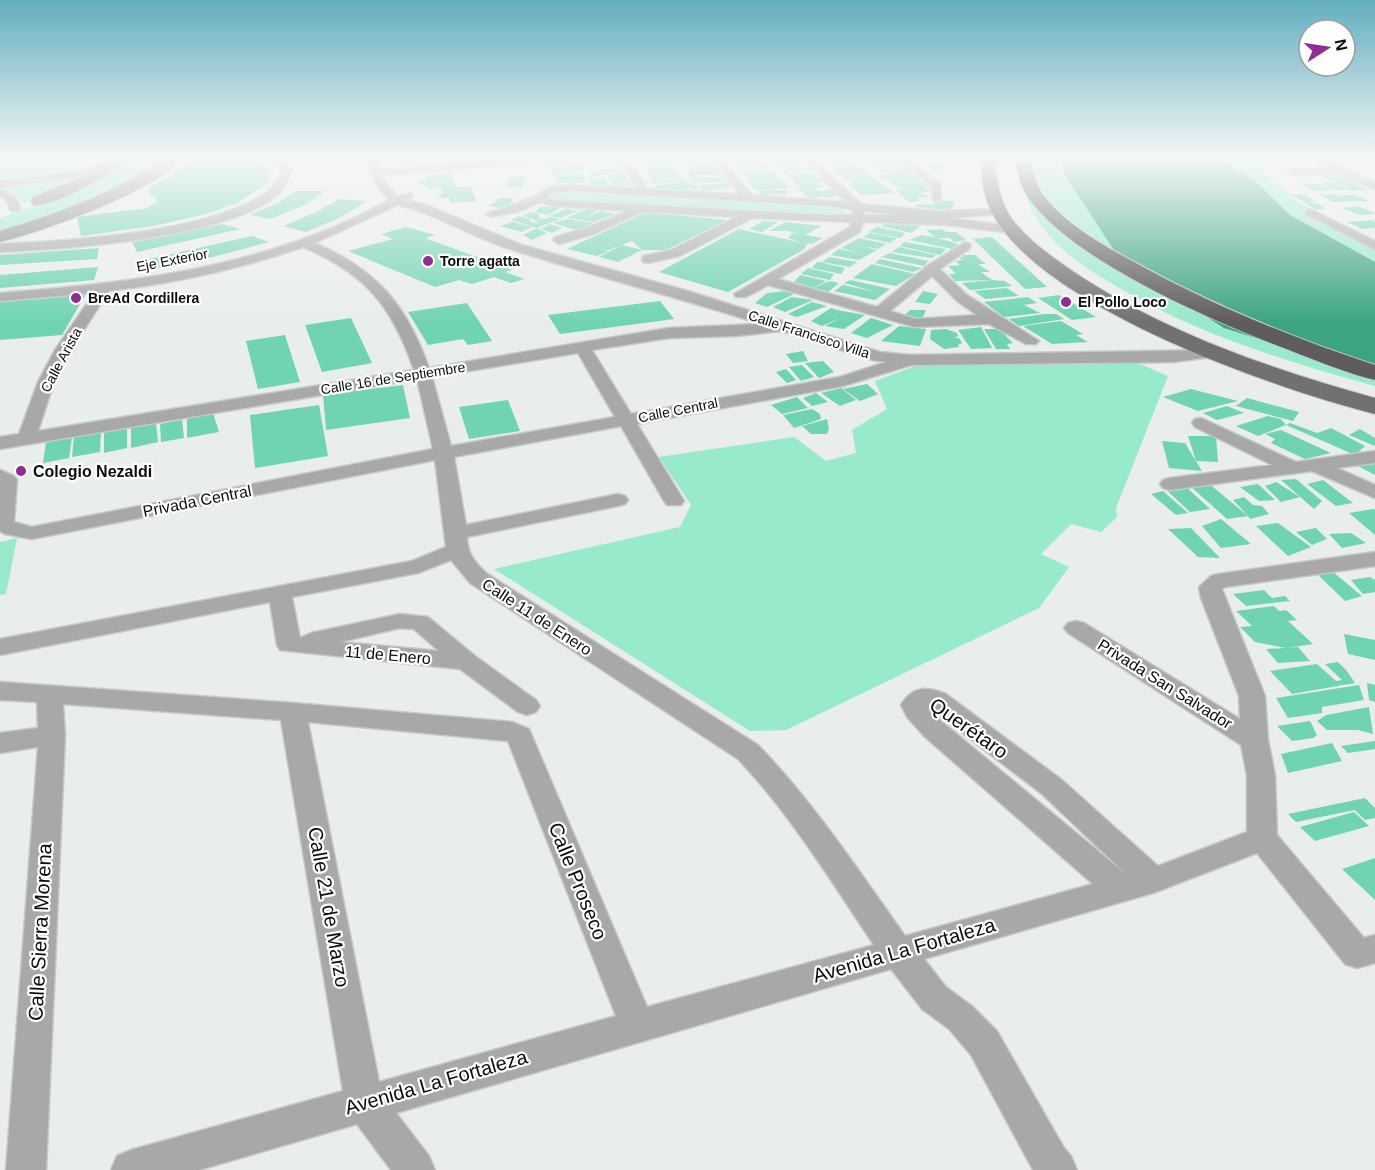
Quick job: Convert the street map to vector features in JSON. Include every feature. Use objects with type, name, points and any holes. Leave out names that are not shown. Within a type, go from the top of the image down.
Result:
[{"type":"highway","points":[[1051,213],[1092,246],[1189,300],[1273,336],[1375,373]]},
{"type":"highway","points":[[1075,213],[1094,230],[1128,253],[1228,304],[1375,361]]},
{"type":"main road","points":[[0,237],[64,213]]},
{"type":"main road","points":[[1000,213],[1026,244],[1067,276],[1117,307],[1212,353],[1296,384],[1375,406]]},
{"type":"main road","points":[[1019,213],[1044,243],[1080,272],[1129,302],[1201,339],[1305,376],[1375,396]]},
{"type":"street","points":[[0,248],[95,243],[150,234],[206,221],[228,213]]},
{"type":"street","name":"Eje Exterior","points":[[0,297],[105,286],[191,273],[304,243],[374,213]]},
{"type":"street","name":"Calle Francisco Villa","points":[[435,213],[518,248],[593,267],[787,326],[878,357],[910,360],[1173,357],[1212,353]]},
{"type":"street","points":[[492,214],[499,213]]},
{"type":"street","points":[[559,240],[590,231],[633,213]]},
{"type":"street","points":[[707,213],[828,219],[856,213]]},
{"type":"street","points":[[741,294],[856,229],[859,213]]},
{"type":"street","points":[[869,213],[959,218],[1016,231]]},
{"type":"street","points":[[959,218],[990,213]]},
{"type":"street","points":[[1311,213],[1375,246]]},
{"type":"street","points":[[648,260],[675,253],[750,215]]},
{"type":"street","name":"Calle 11 de Enero","points":[[304,243],[344,262],[375,285],[391,304],[406,333],[423,373],[444,453],[457,542],[467,567],[478,578],[748,752],[768,773],[811,828],[897,951],[934,998],[961,1018],[984,1043],[1050,1162],[1057,1170]]},
{"type":"street","points":[[879,313],[932,269],[965,246]]},
{"type":"street","points":[[932,269],[962,298],[992,319],[1031,340]]},
{"type":"street","points":[[767,280],[879,313],[926,324],[992,319]]},
{"type":"street","name":"Calle Arista","points":[[26,439],[46,382],[63,350],[105,286]]},
{"type":"street","name":"Calle 16 de Septiembre","points":[[0,443],[669,333],[736,331],[787,326]]},
{"type":"street","points":[[582,347],[674,501]]},
{"type":"street","name":"Calle Central","points":[[444,453],[843,381],[910,360]]},
{"type":"street","points":[[1201,423],[1294,468]]},
{"type":"street","name":"Privada Central","points":[[0,476],[7,480],[3,524],[12,530],[32,533],[444,453]]},
{"type":"street","points":[[1170,484],[1375,458]]},
{"type":"street","points":[[1317,466],[1375,492]]},
{"type":"street","points":[[0,646],[418,566],[457,542],[618,500]]},
{"type":"street","points":[[1366,952],[1262,838],[1261,775],[1254,740],[1251,696],[1210,587],[1219,581],[1375,559]]},
{"type":"street","points":[[280,592],[289,645],[400,621],[414,621],[425,626],[466,662],[527,706]]},
{"type":"street","name":"Privada San Salvador","points":[[1076,628],[1254,740]]},
{"type":"street","name":"11 de Enero","points":[[289,645],[466,662]]},
{"type":"street","points":[[0,691],[293,712]]},
{"type":"street","name":"Calle Sierra Morena","points":[[26,1170],[52,735],[49,694]]},
{"type":"street","name":"Querétaro","points":[[1120,889],[933,729],[915,711],[914,705],[917,700],[927,696],[935,699],[1052,787],[1153,880]]},
{"type":"street","name":"Calle Proseco","points":[[293,712],[501,729],[512,731],[519,736],[637,1025]]},
{"type":"street","name":"Calle 21 de Marzo","points":[[293,712],[364,1102]]},
{"type":"street","points":[[0,742],[52,735]]},
{"type":"street","name":"Avenida La Fortaleza","points":[[131,1170],[364,1102],[1153,880],[1221,856],[1262,838]]},
{"type":"street","points":[[364,1102],[415,1170]]},
{"type":"shaded area","points":[[15,213],[59,213],[0,233],[0,218]]},
{"type":"shaded area","points":[[769,213],[845,213],[826,216]]},
{"type":"shaded area","points":[[1033,213],[1315,213],[1375,249],[1375,386],[1242,345],[1147,303],[1091,271],[1068,254],[1039,223]]},
{"type":"shaded area","points":[[1089,213],[1288,213],[1375,262],[1375,375],[1224,328],[1121,261]]},
{"type":"shaded area","points":[[1133,361],[1168,376],[1116,508],[1117,517],[1101,532],[1071,524],[1041,554],[1069,567],[1039,608],[786,730],[750,731],[494,569],[680,527],[691,505],[659,457],[794,437],[826,461],[856,453],[852,430],[887,409],[875,381],[918,365],[959,362]]},
{"type":"shaded area","points":[[17,538],[6,594],[0,595],[0,542]]},
{"type":"building","points":[[111,213],[210,213],[154,226],[81,236],[77,217]]},
{"type":"building","points":[[255,213],[286,213],[270,219],[250,215]]},
{"type":"building","points":[[315,213],[348,213],[306,232],[283,226]]},
{"type":"building","points":[[533,213],[544,219],[551,217],[560,219],[537,228],[511,220],[519,216],[538,223],[533,219],[523,216]]},
{"type":"building","points":[[558,213],[574,213],[561,218],[549,216]]},
{"type":"building","points":[[579,213],[594,213],[583,219],[597,213],[615,214],[594,222],[566,218]]},
{"type":"building","points":[[645,213],[727,220],[666,250],[642,250],[632,241],[609,250],[601,249],[609,251],[597,256],[567,249]]},
{"type":"building","points":[[1354,213],[1375,213],[1375,214],[1360,215]]},
{"type":"building","points":[[568,219],[593,223],[579,231],[553,223]]},
{"type":"building","points":[[1372,220],[1375,222],[1375,228],[1362,229],[1347,222]]},
{"type":"building","points":[[763,221],[778,222],[762,232],[749,229]]},
{"type":"building","points":[[513,222],[532,227],[522,232],[500,226]]},
{"type":"building","points":[[785,222],[822,226],[805,235],[823,238],[812,244],[808,243],[803,250],[728,292],[659,272],[739,229],[803,243],[788,238],[793,233],[800,234],[788,231],[769,231]]},
{"type":"building","points":[[222,224],[240,229],[137,252],[132,242]]},
{"type":"building","points":[[550,224],[562,228],[552,233],[541,229]]},
{"type":"building","points":[[886,224],[920,226],[911,233],[881,226]]},
{"type":"building","name":"Torre agatta","points":[[406,227],[436,235],[425,238],[512,270],[505,272],[524,279],[511,283],[494,277],[472,284],[459,280],[435,287],[348,251],[393,239],[381,234]]},
{"type":"building","points":[[877,227],[905,233],[901,238],[869,232]]},
{"type":"building","points":[[537,228],[547,233],[532,240],[523,235]]},
{"type":"building","points":[[942,229],[946,232],[956,232],[966,240],[954,242],[950,238],[938,238],[958,244],[952,249],[909,240],[921,235],[935,237],[926,230]]},
{"type":"building","points":[[870,233],[897,238],[890,243],[863,237]]},
{"type":"building","points":[[252,236],[269,242],[209,258],[146,270],[140,261]]},
{"type":"building","points":[[992,237],[1047,287],[1025,289],[973,239]]},
{"type":"building","points":[[859,238],[886,244],[878,249],[862,246],[877,250],[859,260],[831,255],[839,249],[862,254],[841,248]]},
{"type":"building","points":[[904,242],[946,249],[940,255],[900,246]]},
{"type":"building","points":[[622,245],[642,250],[618,262],[599,257]]},
{"type":"building","points":[[899,247],[936,255],[932,258],[892,252]]},
{"type":"building","points":[[99,248],[97,259],[0,265],[0,255]]},
{"type":"building","points":[[890,253],[928,261],[924,266],[881,257]]},
{"type":"building","points":[[962,255],[975,255],[986,264],[978,264],[990,272],[981,272],[992,280],[955,281],[949,274],[956,274],[948,266],[960,265],[955,261],[962,260],[959,257],[964,257]]},
{"type":"building","points":[[829,257],[857,262],[850,267],[822,262]]},
{"type":"building","points":[[880,259],[922,268],[913,272],[875,263]]},
{"type":"building","points":[[817,262],[845,268],[841,274],[812,268]]},
{"type":"building","points":[[872,264],[915,274],[896,286],[853,278]]},
{"type":"building","points":[[98,267],[94,280],[0,288],[0,275]]},
{"type":"building","points":[[808,268],[834,274],[830,280],[801,274]]},
{"type":"building","points":[[800,275],[826,281],[813,288],[794,282]]},
{"type":"building","points":[[850,280],[890,289],[875,300],[834,291],[843,285],[876,292],[844,283]]},
{"type":"building","points":[[829,281],[839,283],[827,293],[814,288]]},
{"type":"building","points":[[1005,281],[1012,286],[970,290],[962,283]]},
{"type":"building","points":[[1007,288],[1019,296],[985,299],[974,291]]},
{"type":"building","points":[[785,291],[794,294],[767,307],[755,303],[767,293]]},
{"type":"building","points":[[923,291],[938,294],[930,304],[915,302]]},
{"type":"building","points":[[87,292],[62,335],[0,340],[0,300]]},
{"type":"building","points":[[1059,295],[1096,317],[1072,320],[1038,298]]},
{"type":"building","points":[[792,297],[813,300],[785,312],[773,307]]},
{"type":"building","points":[[1028,297],[1037,303],[1002,308],[1024,305],[1040,313],[1004,317],[984,302]]},
{"type":"building","points":[[660,301],[674,319],[560,334],[548,315]]},
{"type":"building","points":[[812,302],[827,306],[797,317],[788,314]]},
{"type":"building","points":[[467,303],[492,341],[468,345],[463,339],[428,345],[408,312]]},
{"type":"building","points":[[831,308],[865,315],[844,329],[825,326],[840,318],[822,326],[811,321]]},
{"type":"building","points":[[910,310],[926,310],[922,319],[904,316]]},
{"type":"building","points":[[1056,314],[1064,319],[1019,326],[1009,319]]},
{"type":"building","points":[[351,318],[372,363],[322,372],[305,325]]},
{"type":"building","points":[[871,318],[893,325],[867,338],[851,333]]},
{"type":"building","points":[[1061,321],[1083,334],[1076,335],[1088,342],[1052,344],[1023,326]]},
{"type":"building","points":[[899,326],[926,329],[920,346],[881,341]]},
{"type":"building","points":[[981,327],[992,348],[971,349],[958,330]]},
{"type":"building","points":[[946,329],[957,333],[958,336],[954,338],[959,338],[962,343],[958,345],[959,347],[944,349],[930,339],[931,330]]},
{"type":"building","points":[[984,329],[999,329],[1013,343],[1007,344],[1010,349],[996,349]]},
{"type":"building","points":[[285,335],[300,382],[258,389],[246,341]]},
{"type":"building","points":[[803,351],[808,361],[793,363],[786,354]]},
{"type":"building","points":[[823,361],[834,372],[819,378],[805,363]]},
{"type":"building","points":[[802,365],[814,377],[801,381],[789,367]]},
{"type":"building","points":[[786,369],[796,380],[787,383],[776,372]]},
{"type":"building","points":[[867,384],[878,394],[860,401],[843,389]]},
{"type":"building","points":[[403,385],[410,418],[326,430],[323,395]]},
{"type":"building","points":[[841,388],[856,400],[840,406],[821,393]]},
{"type":"building","points":[[1191,389],[1238,401],[1198,411],[1163,397]]},
{"type":"building","points":[[816,393],[828,402],[812,406],[803,398]]},
{"type":"building","points":[[797,397],[808,408],[782,414],[771,405]]},
{"type":"building","points":[[1247,398],[1299,412],[1293,421],[1236,406]]},
{"type":"building","points":[[508,400],[520,431],[469,439],[459,407]]},
{"type":"building","points":[[319,405],[328,456],[255,468],[250,415]]},
{"type":"building","points":[[1227,406],[1244,413],[1217,420],[1203,413]]},
{"type":"building","points":[[812,409],[820,414],[821,419],[794,428],[783,415]]},
{"type":"building","points":[[213,413],[219,432],[187,438],[187,418]]},
{"type":"building","points":[[1268,416],[1281,419],[1286,425],[1258,436],[1236,426]]},
{"type":"building","points":[[827,419],[829,429],[827,434],[811,434],[802,426]]},
{"type":"building","points":[[182,420],[184,438],[161,442],[160,424]]},
{"type":"building","points":[[156,423],[158,442],[131,448],[131,427]]},
{"type":"building","points":[[1290,423],[1317,433],[1331,428],[1365,446],[1355,455],[1286,425]]},
{"type":"building","points":[[127,428],[127,448],[104,453],[104,432]]},
{"type":"building","points":[[1360,429],[1375,438],[1375,446],[1349,435]]},
{"type":"building","points":[[1281,430],[1331,453],[1305,459],[1271,443],[1275,439],[1265,434]]},
{"type":"building","points":[[101,432],[100,452],[72,457],[74,436]]},
{"type":"building","points":[[1188,436],[1216,436],[1218,462],[1196,461]]},
{"type":"building","points":[[72,437],[69,458],[43,463],[46,442]]},
{"type":"building","points":[[1162,441],[1185,443],[1202,471],[1169,468]]},
{"type":"building","points":[[1375,463],[1375,475],[1358,466]]},
{"type":"building","points":[[1296,479],[1322,501],[1314,509],[1281,480]]},
{"type":"building","points":[[1323,480],[1353,503],[1336,506],[1307,484]]},
{"type":"building","points":[[1207,482],[1248,516],[1227,519],[1189,485]]},
{"type":"building","points":[[1276,482],[1300,497],[1281,502],[1265,486]]},
{"type":"building","points":[[1258,484],[1275,500],[1259,501],[1240,487]]},
{"type":"building","points":[[1184,485],[1210,509],[1190,512],[1164,488]]},
{"type":"building","points":[[1163,491],[1188,513],[1176,515],[1151,494]]},
{"type":"building","points":[[1244,497],[1253,505],[1262,506],[1269,514],[1250,519],[1233,500]]},
{"type":"building","points":[[1375,510],[1375,535],[1349,513]]},
{"type":"building","points":[[1221,519],[1251,544],[1221,548],[1202,526]]},
{"type":"building","points":[[1278,523],[1311,547],[1288,556],[1256,526]]},
{"type":"building","points":[[1191,528],[1220,558],[1198,557],[1168,529]]},
{"type":"building","points":[[1316,528],[1327,539],[1312,545],[1296,532]]},
{"type":"building","points":[[1351,533],[1366,543],[1342,548],[1329,534]]},
{"type":"building","points":[[1333,572],[1362,596],[1345,601],[1316,573]]},
{"type":"building","points":[[1370,577],[1375,580],[1375,592],[1363,594],[1351,580]]},
{"type":"building","points":[[1264,590],[1272,598],[1285,596],[1290,601],[1246,606],[1233,594]]},
{"type":"building","points":[[1274,606],[1279,611],[1286,610],[1297,620],[1288,621],[1313,644],[1287,648],[1298,647],[1310,661],[1278,663],[1266,649],[1286,648],[1255,642],[1240,627],[1252,626],[1236,611]]},
{"type":"building","points":[[1344,634],[1375,640],[1375,660],[1348,654]]},
{"type":"building","points":[[1338,662],[1355,683],[1292,694],[1270,671],[1317,664],[1336,681],[1342,680],[1325,664]]},
{"type":"building","points":[[1367,683],[1375,685],[1375,702],[1369,700]]},
{"type":"building","points":[[1359,685],[1364,700],[1322,707],[1322,713],[1288,718],[1276,698]]},
{"type":"building","points":[[1369,707],[1373,734],[1358,730],[1327,730],[1317,721],[1326,715]]},
{"type":"building","points":[[1310,721],[1317,735],[1313,738],[1292,741],[1277,726]]},
{"type":"building","points":[[1375,741],[1375,749],[1348,753],[1341,746]]},
{"type":"building","points":[[1332,743],[1342,761],[1288,773],[1281,754]]},
{"type":"building","points":[[1365,798],[1375,808],[1375,818],[1365,820],[1355,810],[1296,822],[1288,814]]},
{"type":"building","points":[[1354,812],[1369,826],[1315,841],[1300,827]]},
{"type":"building","points":[[1375,858],[1375,900],[1342,869]]},
{"type":"place","name":"Torre agatta","points":[[428,261]]},
{"type":"place","name":"BreAd Cordillera","points":[[76,298]]},
{"type":"place","name":"El Pollo Loco","points":[[1066,302]]},
{"type":"place","name":"Colegio Nezaldi","points":[[21,471]]}]
